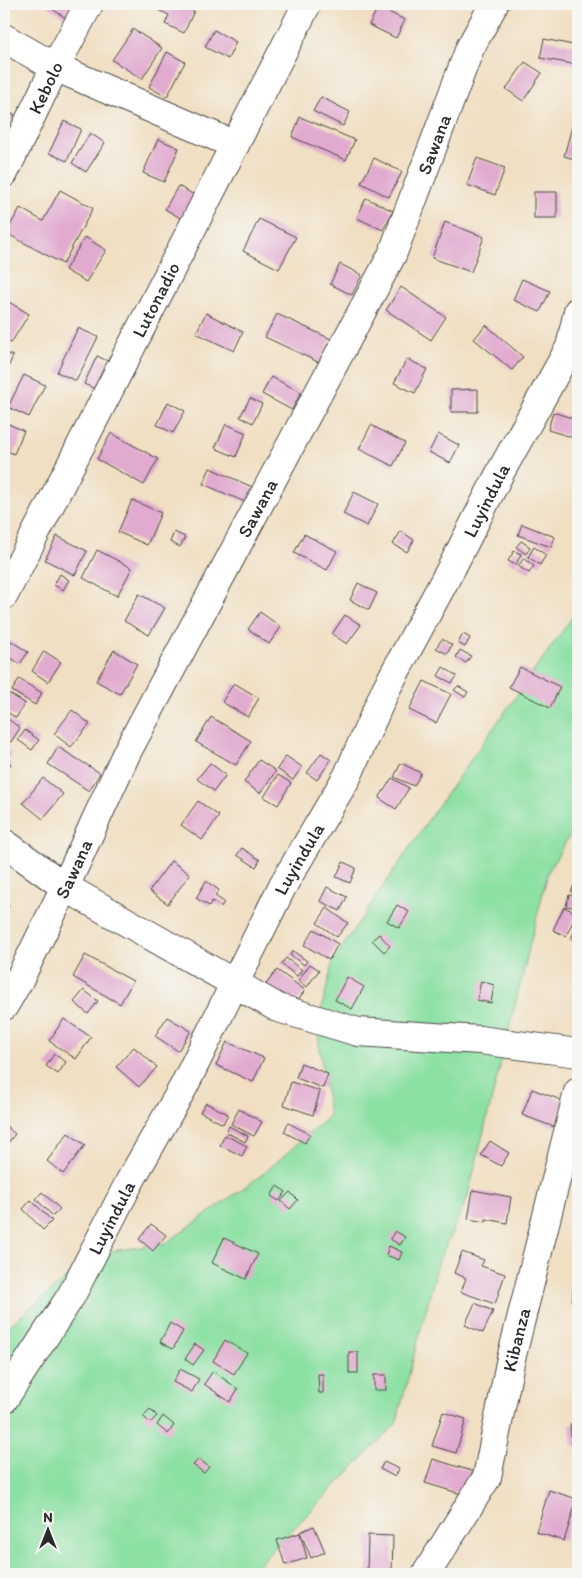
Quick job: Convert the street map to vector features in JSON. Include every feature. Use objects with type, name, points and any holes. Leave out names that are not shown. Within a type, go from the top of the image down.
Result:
[{"type":"street","name":"Kebolo","points":[[4,173],[55,67],[89,4]]},
{"type":"street","name":"Lutonadio","points":[[4,595],[307,4]]},
{"type":"street","name":"Sawana","points":[[4,1006],[18,982],[65,887],[127,752],[392,256],[470,48],[494,4]]},
{"type":"street","points":[[4,38],[55,67],[235,145]]},
{"type":"street","name":"Luyindula","points":[[4,1400],[71,1296],[130,1181],[184,1086],[283,885],[347,777],[386,689],[501,471],[570,347],[578,311]]},
{"type":"street","points":[[4,843],[65,887],[278,1008],[358,1032],[480,1040],[578,1054]]},
{"type":"street","name":"Kibanza","points":[[426,1574],[487,1476],[510,1363],[578,1092]]},
{"type":"green space","points":[[578,609],[578,821],[548,872],[467,1199],[439,1260],[396,1424],[249,1574],[4,1574],[4,1330],[96,1253],[165,1244],[263,1174],[329,1116],[317,1028],[333,961],[433,813]]},
{"type":"building","points":[[45,4],[86,4],[73,23]]},
{"type":"building","points":[[158,4],[180,4],[194,11],[184,33],[165,24],[169,15],[156,9]]},
{"type":"building","points":[[578,4],[578,7],[566,5]]},
{"type":"building","points":[[378,7],[405,20],[396,38],[369,25]]},
{"type":"building","points":[[133,29],[162,48],[142,79],[112,60]]},
{"type":"building","points":[[214,30],[236,42],[228,59],[205,47]]},
{"type":"building","points":[[544,39],[578,46],[578,65],[540,58]]},
{"type":"building","points":[[167,52],[185,62],[167,97],[149,87]]},
{"type":"building","points":[[525,62],[542,73],[523,101],[506,89]]},
{"type":"building","points":[[321,97],[350,112],[343,126],[313,111]]},
{"type":"building","points":[[578,104],[578,160],[564,156]]},
{"type":"building","points":[[4,110],[20,118],[4,148]]},
{"type":"building","points":[[300,117],[355,140],[346,160],[292,137]]},
{"type":"building","points":[[64,121],[81,129],[67,161],[49,153]]},
{"type":"building","points":[[90,133],[105,143],[86,172],[72,163]]},
{"type":"building","points":[[158,139],[179,148],[164,182],[143,173]]},
{"type":"building","points":[[374,158],[402,172],[389,197],[361,183]]},
{"type":"building","points":[[477,158],[505,168],[495,195],[467,185]]},
{"type":"building","points":[[178,186],[202,199],[189,223],[165,209]]},
{"type":"building","points":[[60,190],[93,208],[63,264],[6,233],[20,208],[43,221]]},
{"type":"building","points":[[534,192],[557,192],[557,218],[534,218]]},
{"type":"building","points":[[366,198],[393,211],[383,230],[357,218]]},
{"type":"building","points":[[259,219],[296,237],[279,269],[243,251]]},
{"type":"building","points":[[445,222],[484,237],[471,272],[432,258]]},
{"type":"building","points":[[85,237],[106,250],[86,282],[65,270]]},
{"type":"building","points":[[340,264],[362,275],[352,295],[330,284]]},
{"type":"building","points":[[522,279],[550,291],[540,312],[513,300]]},
{"type":"building","points":[[401,287],[446,317],[431,340],[386,310]]},
{"type":"building","points":[[9,302],[29,314],[11,343],[4,339],[4,310]]},
{"type":"building","points":[[206,313],[243,332],[234,351],[196,333]]},
{"type":"building","points":[[277,314],[331,339],[320,363],[265,337]]},
{"type":"building","points":[[486,325],[523,357],[512,370],[474,339]]},
{"type":"building","points":[[78,328],[98,337],[76,381],[57,372]]},
{"type":"building","points":[[4,352],[13,356],[4,377]]},
{"type":"building","points":[[97,356],[114,364],[100,391],[84,384]]},
{"type":"building","points":[[407,359],[427,369],[415,393],[394,383]]},
{"type":"building","points":[[24,375],[45,385],[29,417],[8,407]]},
{"type":"building","points":[[271,377],[301,392],[292,410],[262,394]]},
{"type":"building","points":[[478,389],[478,412],[451,412],[451,390]]},
{"type":"building","points":[[250,398],[262,404],[253,423],[240,417]]},
{"type":"building","points":[[168,402],[185,411],[173,433],[157,425]]},
{"type":"building","points":[[553,412],[578,420],[578,439],[548,430]]},
{"type":"building","points":[[4,422],[24,431],[14,454],[4,450]]},
{"type":"building","points":[[226,424],[246,433],[236,457],[215,448]]},
{"type":"building","points":[[371,425],[405,443],[393,466],[359,449]]},
{"type":"building","points":[[111,433],[158,459],[144,485],[97,459]]},
{"type":"building","points":[[438,434],[459,445],[450,463],[429,452]]},
{"type":"building","points":[[210,468],[259,490],[252,505],[203,484]]},
{"type":"building","points":[[354,492],[378,504],[367,526],[343,514]]},
{"type":"building","points":[[132,500],[161,513],[147,545],[118,532]]},
{"type":"building","points":[[522,524],[555,537],[551,547],[518,535]]},
{"type":"building","points":[[401,531],[414,540],[407,552],[393,544]]},
{"type":"building","points":[[174,532],[185,537],[180,547],[170,542]]},
{"type":"building","points":[[304,534],[337,551],[327,570],[294,553]]},
{"type":"building","points":[[57,536],[87,551],[75,575],[45,560]]},
{"type":"building","points":[[521,541],[530,547],[526,554],[516,547]]},
{"type":"building","points":[[534,547],[546,555],[540,565],[528,557]]},
{"type":"building","points":[[97,550],[132,568],[117,596],[83,578]]},
{"type":"building","points":[[514,551],[521,554],[516,565],[508,561]]},
{"type":"building","points":[[524,558],[534,566],[529,573],[518,566]]},
{"type":"building","points":[[60,574],[69,580],[63,590],[54,585]]},
{"type":"building","points":[[358,583],[377,593],[369,610],[350,600]]},
{"type":"building","points":[[139,594],[165,608],[149,635],[124,621]]},
{"type":"building","points":[[260,612],[281,627],[269,644],[248,629]]},
{"type":"building","points":[[345,615],[361,625],[347,644],[332,634]]},
{"type":"building","points":[[463,634],[470,638],[465,647],[458,643]]},
{"type":"building","points":[[8,639],[28,652],[20,664],[11,658],[7,663],[4,661],[4,645]]},
{"type":"building","points":[[442,639],[452,645],[447,654],[436,648]]},
{"type":"building","points":[[114,650],[137,664],[120,694],[96,681]]},
{"type":"building","points":[[460,650],[471,656],[466,663],[456,657]]},
{"type":"building","points":[[44,651],[61,662],[48,682],[32,671]]},
{"type":"building","points":[[443,667],[457,676],[452,683],[438,676]]},
{"type":"building","points":[[520,667],[560,687],[550,708],[509,687]]},
{"type":"building","points":[[19,679],[42,693],[35,705],[12,691]]},
{"type":"building","points":[[424,681],[451,694],[436,723],[409,710]]},
{"type":"building","points":[[234,683],[259,698],[248,717],[222,702]]},
{"type":"building","points":[[458,686],[468,692],[465,697],[454,690]]},
{"type":"building","points":[[8,693],[25,703],[16,718],[4,710],[4,699]]},
{"type":"building","points":[[72,710],[90,724],[71,747],[54,734]]},
{"type":"building","points":[[4,716],[20,728],[11,742],[4,737]]},
{"type":"building","points":[[211,717],[251,741],[236,765],[196,742]]},
{"type":"building","points":[[25,730],[39,740],[32,750],[18,740]]},
{"type":"building","points":[[58,747],[100,773],[89,791],[48,764]]},
{"type":"building","points":[[4,748],[11,753],[7,758],[4,756]]},
{"type":"building","points":[[321,753],[331,760],[317,780],[307,773]]},
{"type":"building","points":[[286,756],[302,767],[293,780],[277,769]]},
{"type":"building","points":[[4,758],[11,764],[4,773]]},
{"type":"building","points":[[259,760],[276,771],[260,793],[244,782]]},
{"type":"building","points":[[210,763],[226,775],[214,791],[197,779]]},
{"type":"building","points":[[401,763],[421,773],[414,786],[394,777]]},
{"type":"building","points":[[278,775],[291,783],[278,805],[264,797]]},
{"type":"building","points":[[43,778],[63,794],[43,819],[23,803]]},
{"type":"building","points":[[392,778],[409,788],[396,809],[379,798]]},
{"type":"building","points":[[4,781],[9,786],[4,792]]},
{"type":"building","points":[[198,801],[219,816],[202,840],[181,825]]},
{"type":"building","points":[[242,848],[260,860],[256,867],[237,855]]},
{"type":"building","points":[[171,861],[190,874],[168,904],[149,891]]},
{"type":"building","points":[[343,862],[356,868],[350,883],[336,877]]},
{"type":"building","points":[[578,876],[578,890],[576,894],[571,892]]},
{"type":"building","points":[[206,881],[219,890],[215,896],[224,902],[221,907],[212,901],[209,906],[196,898]]},
{"type":"building","points":[[327,887],[347,897],[340,911],[320,901]]},
{"type":"building","points":[[569,895],[578,897],[576,908],[566,906]]},
{"type":"building","points":[[4,902],[9,906],[4,913]]},
{"type":"building","points":[[397,905],[409,912],[399,928],[387,921]]},
{"type":"building","points":[[564,907],[577,913],[566,936],[553,930]]},
{"type":"building","points":[[327,908],[348,923],[337,937],[317,923]]},
{"type":"building","points":[[578,923],[578,942],[571,939]]},
{"type":"building","points":[[314,929],[338,944],[329,960],[304,945]]},
{"type":"building","points":[[379,934],[390,946],[384,952],[372,940]]},
{"type":"building","points":[[293,951],[307,961],[304,965],[290,955]]},
{"type":"building","points":[[85,955],[133,981],[120,1004],[73,977]]},
{"type":"building","points":[[286,958],[302,970],[297,976],[281,964]]},
{"type":"building","points":[[310,964],[319,970],[307,987],[298,981]]},
{"type":"building","points":[[277,970],[305,990],[293,1007],[264,987]]},
{"type":"building","points":[[347,977],[364,987],[352,1009],[335,1000]]},
{"type":"building","points":[[481,981],[494,985],[491,1003],[477,1000]]},
{"type":"building","points":[[84,990],[98,1001],[88,1014],[74,1002]]},
{"type":"building","points":[[167,1017],[191,1031],[178,1051],[155,1036]]},
{"type":"building","points":[[64,1019],[91,1037],[76,1059],[49,1041]]},
{"type":"building","points":[[227,1042],[264,1058],[253,1082],[216,1065]]},
{"type":"building","points":[[134,1047],[157,1067],[139,1087],[116,1067]]},
{"type":"building","points":[[54,1054],[66,1062],[58,1074],[46,1066]]},
{"type":"building","points":[[301,1063],[328,1074],[323,1088],[296,1078]]},
{"type":"building","points":[[291,1082],[320,1091],[313,1115],[284,1105]]},
{"type":"building","points":[[532,1089],[564,1101],[554,1127],[522,1115]]},
{"type":"building","points":[[206,1103],[228,1114],[223,1124],[200,1112]]},
{"type":"building","points":[[239,1109],[262,1122],[254,1136],[231,1124]]},
{"type":"building","points":[[288,1123],[310,1134],[305,1143],[284,1132]]},
{"type":"building","points":[[4,1124],[15,1134],[4,1148]]},
{"type":"building","points":[[229,1126],[248,1136],[245,1142],[226,1132]]},
{"type":"building","points":[[68,1133],[85,1145],[63,1174],[47,1161]]},
{"type":"building","points":[[225,1135],[247,1146],[242,1156],[220,1145]]},
{"type":"building","points":[[490,1141],[509,1153],[501,1166],[481,1155]]},
{"type":"building","points":[[277,1186],[286,1192],[279,1201],[271,1196]]},
{"type":"building","points":[[473,1190],[511,1197],[507,1223],[486,1219],[486,1222],[468,1219]]},
{"type":"building","points":[[42,1192],[60,1209],[53,1216],[36,1199]]},
{"type":"building","points":[[290,1192],[298,1200],[290,1209],[281,1201]]},
{"type":"building","points":[[31,1200],[52,1221],[43,1230],[23,1209]]},
{"type":"building","points":[[151,1224],[166,1235],[153,1251],[139,1239]]},
{"type":"building","points":[[395,1231],[405,1237],[400,1245],[390,1239]]},
{"type":"building","points":[[224,1238],[258,1254],[246,1279],[212,1263]]},
{"type":"building","points":[[389,1246],[402,1252],[399,1260],[386,1255]]},
{"type":"building","points":[[462,1252],[484,1260],[481,1266],[505,1274],[495,1304],[461,1292],[466,1278],[454,1273]]},
{"type":"building","points":[[575,1269],[578,1269],[578,1303],[572,1302]]},
{"type":"building","points":[[475,1303],[493,1311],[483,1333],[465,1325]]},
{"type":"building","points":[[170,1323],[183,1331],[173,1349],[160,1342]]},
{"type":"building","points":[[225,1340],[247,1353],[234,1374],[213,1361]]},
{"type":"building","points":[[195,1344],[204,1350],[193,1365],[185,1359]]},
{"type":"building","points":[[349,1352],[358,1352],[358,1373],[349,1373]]},
{"type":"building","points":[[180,1369],[199,1379],[192,1392],[173,1382]]},
{"type":"building","points":[[213,1371],[238,1389],[230,1402],[204,1384]]},
{"type":"building","points":[[318,1374],[323,1374],[323,1393],[319,1393]]},
{"type":"building","points":[[374,1375],[386,1375],[386,1390],[374,1390]]},
{"type":"building","points":[[150,1409],[157,1416],[150,1423],[143,1416]]},
{"type":"building","points":[[443,1412],[466,1419],[456,1453],[432,1446]]},
{"type":"building","points":[[163,1416],[174,1425],[168,1434],[157,1425]]},
{"type":"building","points":[[578,1424],[578,1445],[572,1446],[570,1425]]},
{"type":"building","points":[[199,1459],[209,1467],[204,1473],[193,1465]]},
{"type":"building","points":[[433,1459],[475,1472],[468,1496],[425,1483]]},
{"type":"building","points":[[384,1462],[399,1469],[395,1477],[380,1469]]},
{"type":"building","points":[[549,1490],[577,1499],[564,1541],[536,1532]]},
{"type":"building","points":[[314,1526],[325,1552],[311,1558],[300,1532]]},
{"type":"building","points":[[300,1533],[307,1558],[285,1565],[277,1540]]},
{"type":"building","points":[[368,1535],[393,1536],[392,1574],[367,1573]]}]
